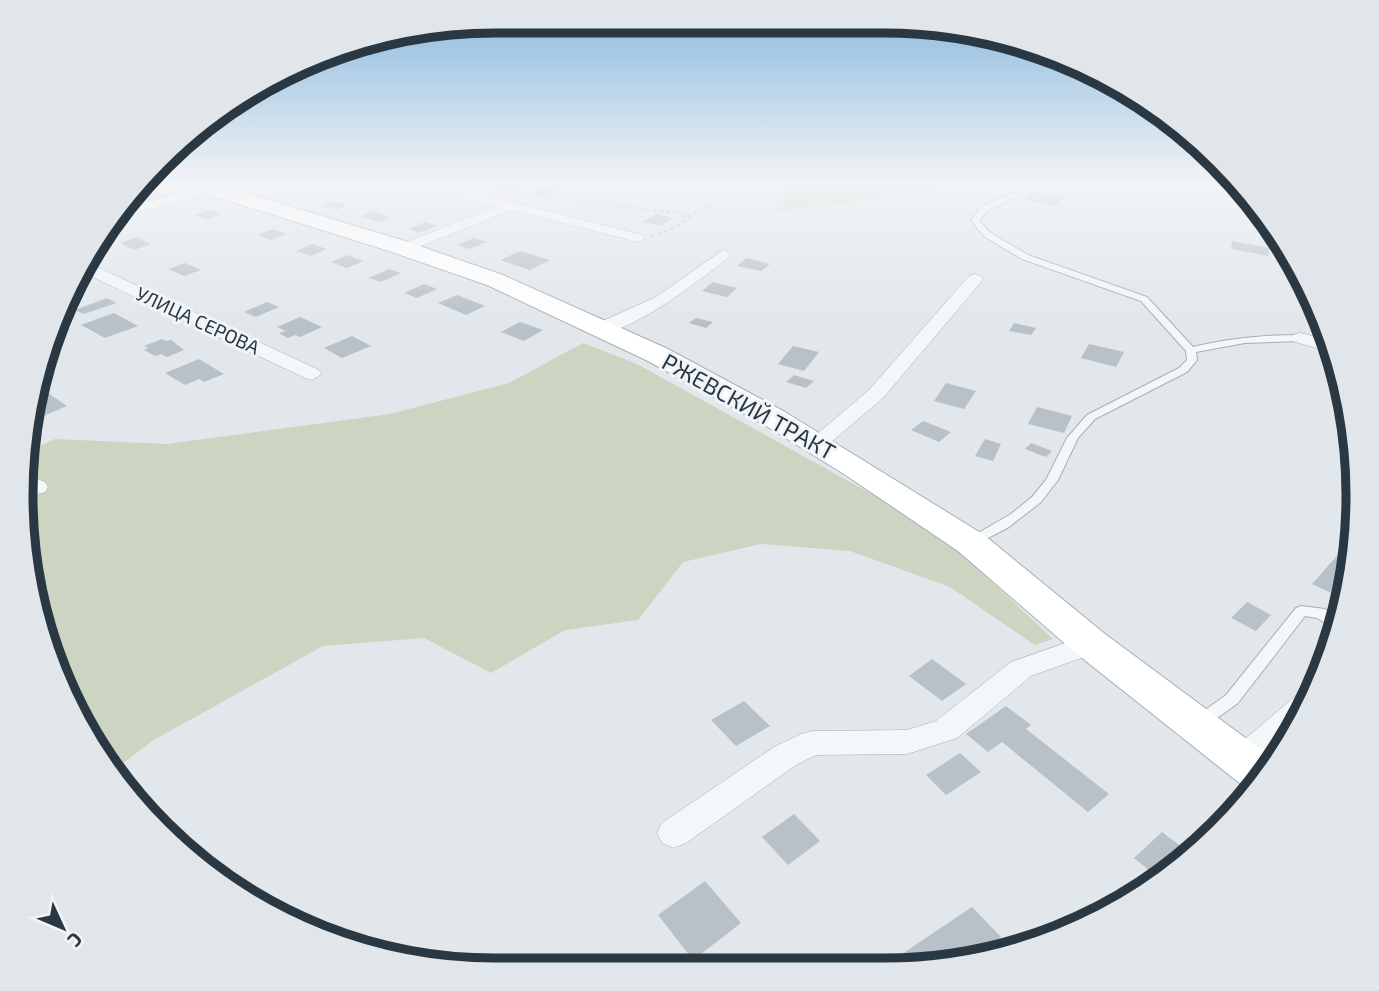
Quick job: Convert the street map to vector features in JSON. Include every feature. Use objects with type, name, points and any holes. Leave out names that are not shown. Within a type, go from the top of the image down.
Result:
[{"type":"main road","name":"РЖЕВСКИЙ ТРАКТ","points":[[336,227],[495,280],[602,328],[681,367],[817,444],[971,544],[1091,644],[1253,768]]},
{"type":"street","points":[[404,248],[463,227]]},
{"type":"street","points":[[593,227],[638,239]]},
{"type":"street","points":[[602,328],[662,301],[723,255]]},
{"type":"street","name":"УЛИЦА СЕРОВА","points":[[92,270],[312,374]]},
{"type":"street","points":[[817,444],[876,394],[975,279]]},
{"type":"street","points":[[1301,338],[1320,344]]},
{"type":"street","points":[[674,833],[785,756],[812,743],[907,742],[946,730],[1021,669],[1091,644]]},
{"type":"street","name":"РЖЕВСКИЙ ТРАКТ","points":[[1253,768],[1273,744]]},
{"type":"lane","points":[[971,544],[1018,515],[1051,483],[1063,453],[1081,426],[1091,417],[1183,370],[1192,360],[1191,350],[1144,299],[1025,257],[988,235],[981,227]]},
{"type":"lane","points":[[1191,350],[1227,340],[1257,337],[1301,338]]},
{"type":"lane","points":[[1196,725],[1232,699],[1301,611],[1320,613],[1329,619]]},
{"type":"path","points":[[638,239],[659,236],[673,227]]},
{"type":"green space","points":[[583,343],[637,364],[935,529],[1053,639],[1035,645],[950,587],[850,551],[761,544],[683,562],[638,620],[565,630],[491,673],[424,638],[323,646],[152,741],[121,765],[81,700],[68,672],[49,615],[34,526],[36,448],[55,439],[167,444],[390,414],[509,383]]},
{"type":"building","points":[[412,227],[434,227],[419,233],[408,229]]},
{"type":"building","points":[[273,229],[287,234],[271,240],[257,235]]},
{"type":"building","points":[[137,237],[151,244],[134,250],[120,243]]},
{"type":"building","points":[[474,238],[487,242],[469,249],[456,245]]},
{"type":"building","points":[[1232,241],[1269,248],[1268,256],[1231,249]]},
{"type":"building","points":[[312,244],[327,249],[311,256],[296,251]]},
{"type":"building","points":[[520,251],[550,260],[530,270],[500,260]]},
{"type":"building","points":[[347,255],[363,261],[347,268],[331,262]]},
{"type":"building","points":[[746,258],[770,264],[761,271],[737,266]]},
{"type":"building","points":[[185,263],[201,270],[184,276],[168,269]]},
{"type":"building","points":[[389,269],[401,273],[381,282],[369,278]]},
{"type":"building","points":[[713,282],[737,288],[727,297],[702,291]]},
{"type":"building","points":[[424,284],[437,289],[417,298],[404,293]]},
{"type":"building","points":[[457,295],[485,306],[466,315],[438,303]]},
{"type":"building","points":[[107,298],[116,303],[84,314],[75,310]]},
{"type":"building","points":[[267,302],[279,307],[256,317],[244,312]]},
{"type":"building","points":[[114,313],[138,326],[105,338],[81,325]]},
{"type":"building","points":[[300,317],[322,327],[300,337],[295,335],[288,338],[279,333],[286,331],[277,327]]},
{"type":"building","points":[[696,318],[713,322],[706,328],[689,323]]},
{"type":"building","points":[[520,322],[543,330],[524,341],[501,332]]},
{"type":"building","points":[[1014,323],[1036,328],[1031,335],[1009,331]]},
{"type":"building","points":[[352,336],[371,346],[342,358],[324,348]]},
{"type":"building","points":[[162,339],[171,340],[184,350],[167,357],[161,354],[155,356],[144,350],[149,348],[144,346]]},
{"type":"building","points":[[1089,344],[1124,352],[1116,367],[1081,358]]},
{"type":"building","points":[[793,346],[819,352],[804,371],[778,364]]},
{"type":"building","points":[[199,359],[224,374],[204,382],[199,379],[185,385],[165,373]]},
{"type":"building","points":[[794,375],[814,381],[806,388],[786,382]]},
{"type":"building","points":[[946,383],[976,391],[964,409],[934,401]]},
{"type":"building","points":[[48,393],[67,406],[40,417],[45,394]]},
{"type":"building","points":[[1037,407],[1072,416],[1064,433],[1028,424]]},
{"type":"building","points":[[923,421],[951,432],[939,442],[911,430]]},
{"type":"building","points":[[985,439],[1001,444],[993,461],[975,456]]},
{"type":"building","points":[[1031,443],[1052,451],[1046,457],[1025,449]]},
{"type":"building","points":[[1342,550],[1343,550],[1335,595],[1312,584]]},
{"type":"building","points":[[1247,602],[1271,615],[1256,631],[1231,618]]},
{"type":"building","points":[[932,659],[966,684],[942,701],[909,676]]},
{"type":"building","points":[[744,701],[770,726],[736,746],[711,720]]},
{"type":"building","points":[[1006,706],[1031,725],[1026,729],[1109,794],[1088,812],[1002,742],[988,752],[966,734]]},
{"type":"building","points":[[960,753],[981,772],[946,795],[926,775]]},
{"type":"building","points":[[794,814],[820,841],[788,865],[762,837]]},
{"type":"building","points":[[1162,832],[1182,848],[1151,872],[1134,858]]},
{"type":"building","points":[[705,881],[741,923],[696,958],[691,958],[658,915]]},
{"type":"building","points":[[972,907],[1001,937],[990,945],[974,949],[897,958]]}]
